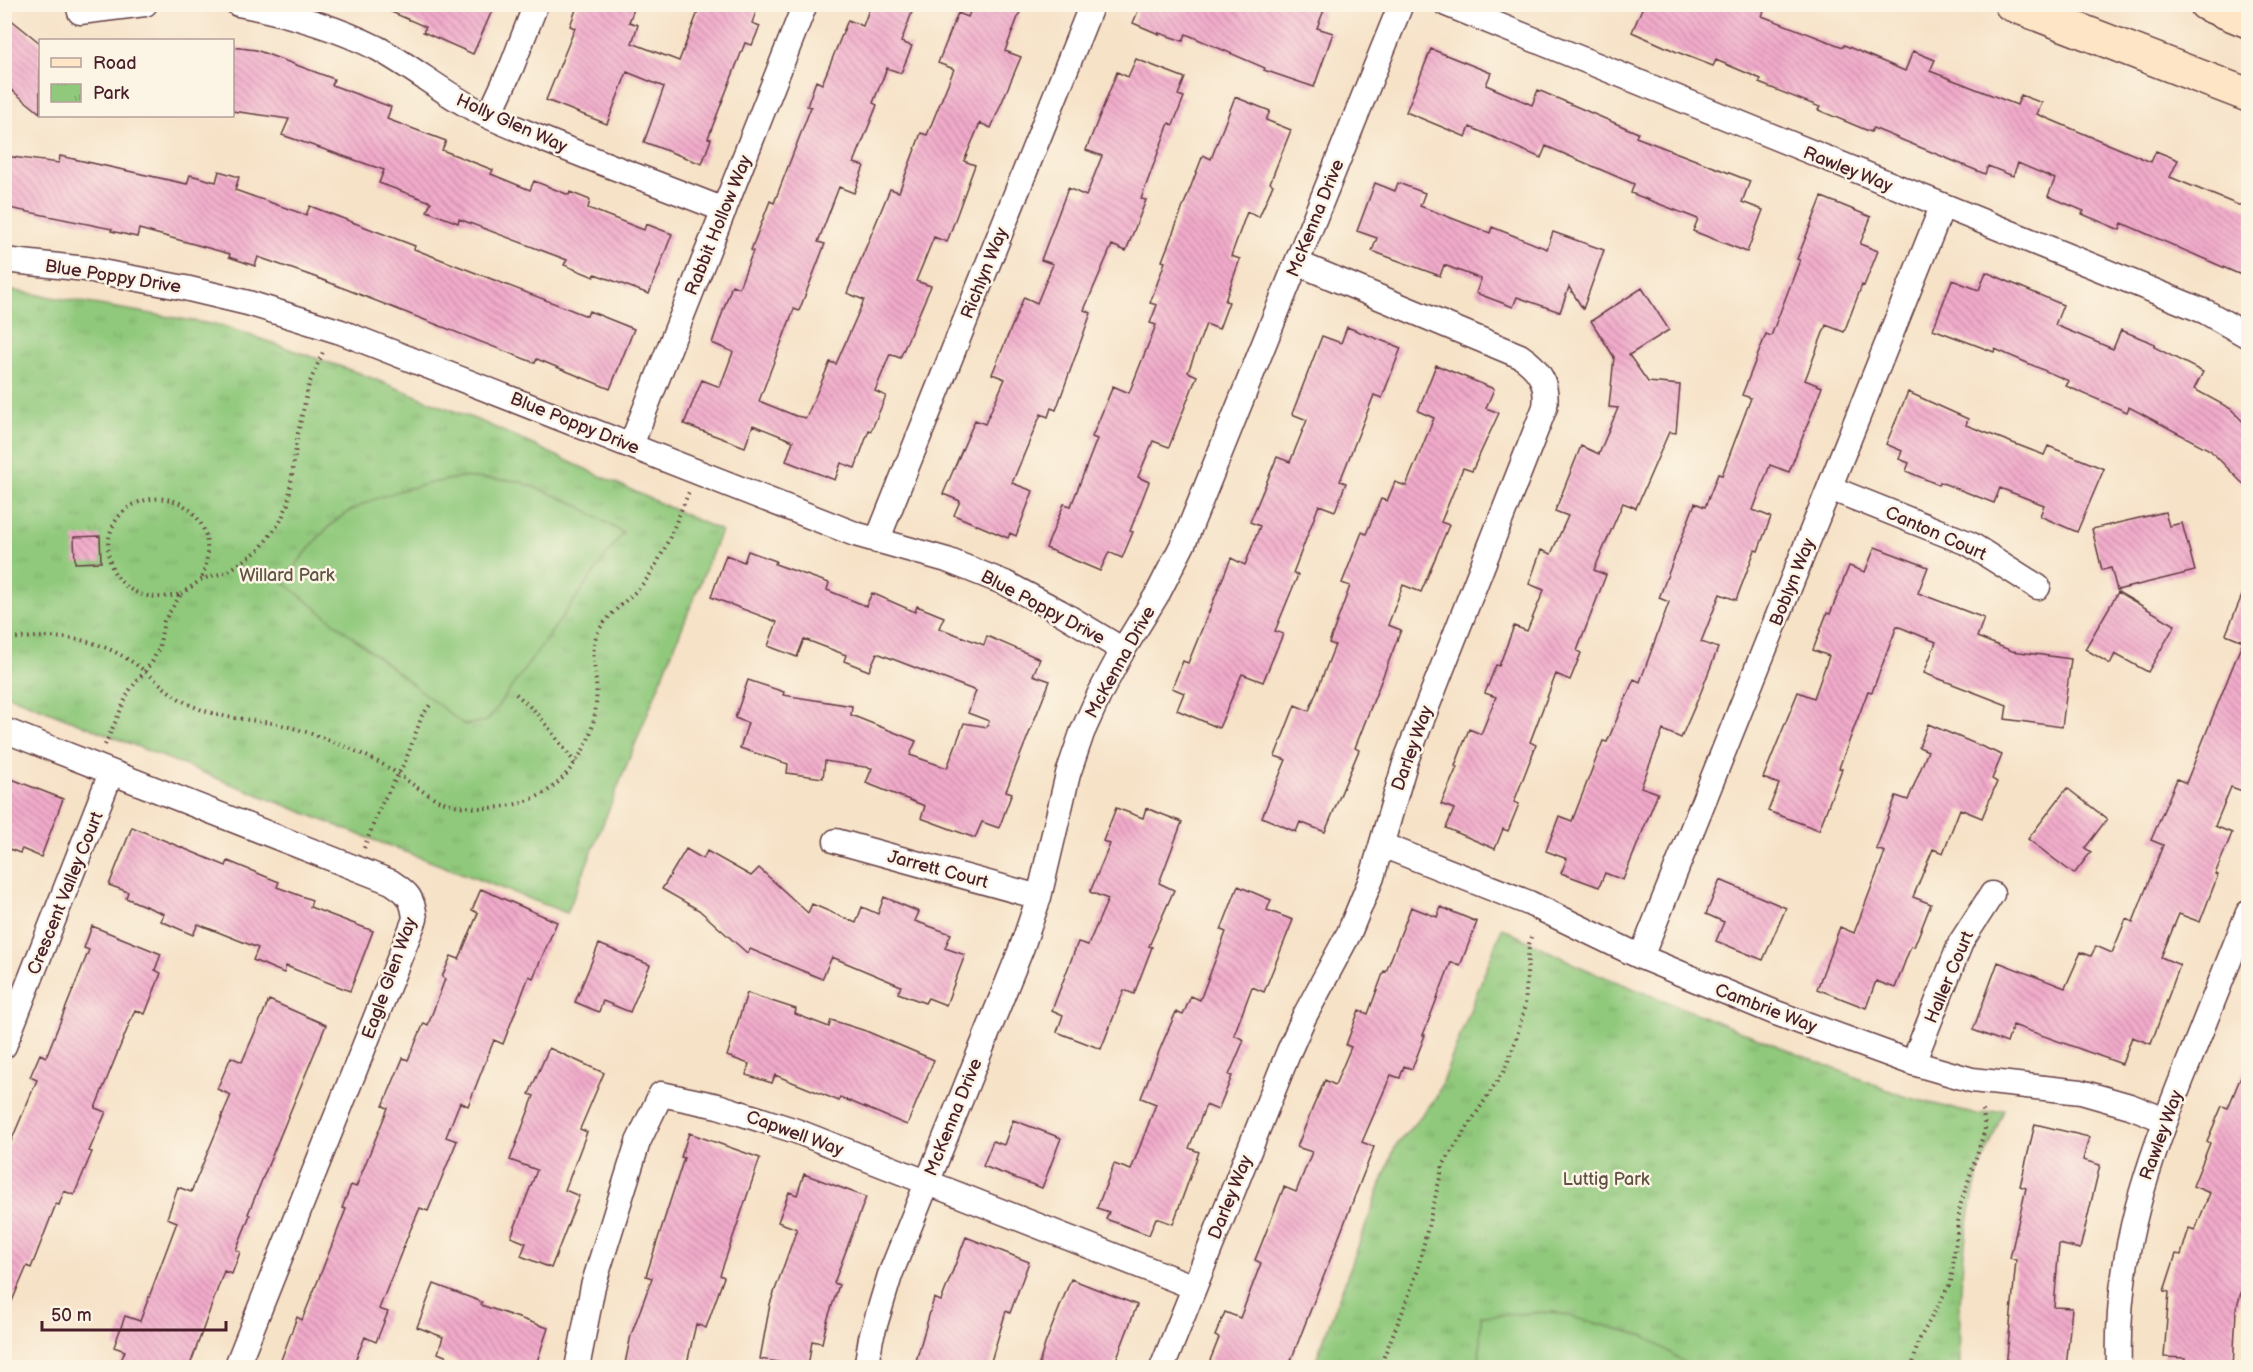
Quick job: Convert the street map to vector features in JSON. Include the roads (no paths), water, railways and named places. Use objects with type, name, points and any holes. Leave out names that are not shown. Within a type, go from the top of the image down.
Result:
[{"type":"main road","points":[[2011,4],[2248,96]]},
{"type":"main road","points":[[2206,4],[2248,21]]},
{"type":"street","points":[[78,4],[80,12],[145,4]]},
{"type":"street","name":"Holly Glen Way","points":[[238,4],[279,11],[330,27],[377,49],[447,94],[489,116],[724,210]]},
{"type":"street","points":[[489,116],[512,66],[536,4]]},
{"type":"street","name":"Rabbit Hollow Way","points":[[631,445],[805,4]]},
{"type":"street","name":"Richlyn Way","points":[[877,541],[1092,4]]},
{"type":"street","name":"McKenna Drive","points":[[866,1368],[871,1338],[890,1275],[1022,947],[1039,897],[1068,774],[1095,703],[1158,593],[1184,542],[1401,4]]},
{"type":"street","name":"Rawley Way","points":[[1446,4],[1942,207],[2206,312],[2248,336]]},
{"type":"street","name":"Boblyn Way","points":[[1641,957],[1942,207]]},
{"type":"street","name":"Blue Poppy Drive","points":[[4,260],[86,269],[185,288],[248,303],[334,330],[402,354],[877,541],[947,560],[1005,583],[1124,650]]},
{"type":"street","name":"Darley Way","points":[[1162,1368],[1289,1050],[1349,933],[1372,878],[1389,812],[1406,760],[1545,407],[1547,394],[1539,372],[1520,356],[1297,263]]},
{"type":"street","name":"Canton Court","points":[[1830,488],[1970,544],[2038,587]]},
{"type":"street","name":"Eagle Glen Way","points":[[4,730],[391,882],[406,892],[414,904],[415,919],[236,1368]]},
{"type":"street","name":"Crescent Valley Court","points":[[4,1047],[111,773]]},
{"type":"street","name":"Jarrett Court","points":[[836,841],[1039,897]]},
{"type":"street","name":"Cambrie Way","points":[[1382,844],[1529,903],[1641,957],[1776,1013],[1913,1063],[1972,1080],[2080,1092],[2130,1106],[2164,1120]]},
{"type":"street","name":"Haller Court","points":[[1913,1063],[1961,942],[1992,894]]},
{"type":"street","name":"Rawley Way","points":[[2120,1368],[2122,1282],[2144,1177],[2164,1120],[2248,913]]},
{"type":"street","name":"Capwell Way","points":[[577,1368],[594,1286],[638,1142],[661,1094],[718,1106],[796,1131],[1194,1287]]},
{"type":"park label","name":"Willard Park","points":[[287,575]]},
{"type":"park label","name":"Luttig Park","points":[[1606,1179]]}]
